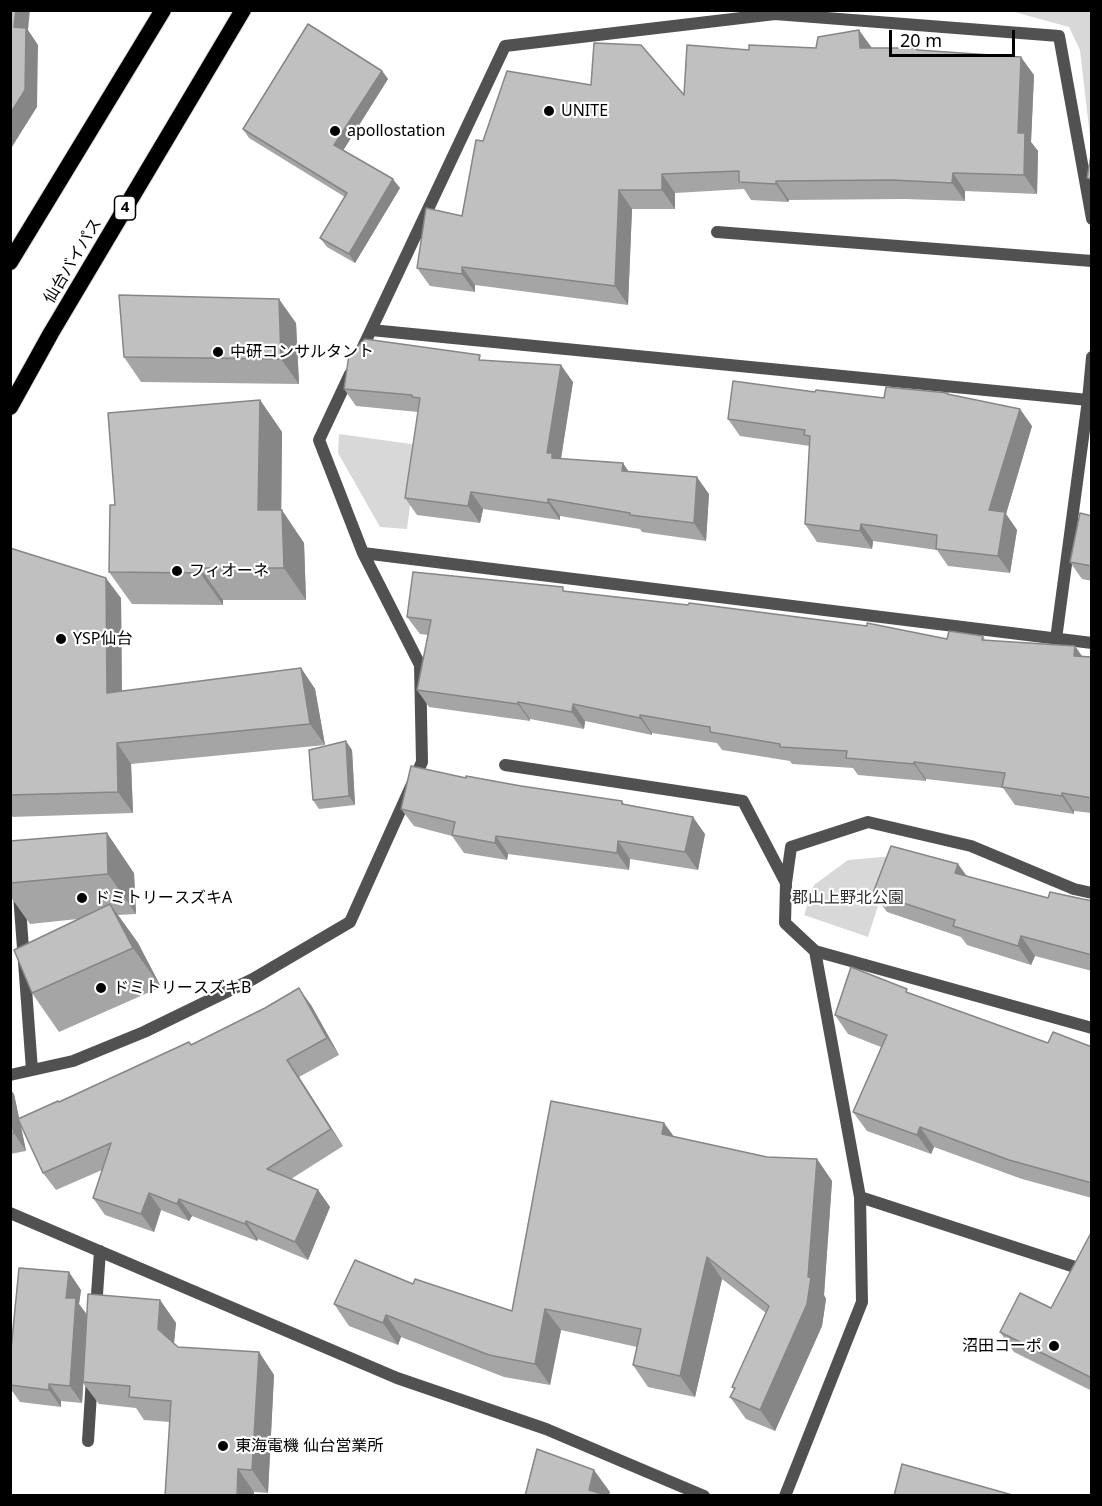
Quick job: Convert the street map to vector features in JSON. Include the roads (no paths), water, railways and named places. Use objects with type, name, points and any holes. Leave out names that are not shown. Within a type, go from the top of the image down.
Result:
[{"type":"highway","points":[[10,262],[163,10]]},
{"type":"highway","name":"仙台バイパス","points":[[10,407],[51,333],[243,10]]},
{"type":"street","points":[[10,1075],[73,1061],[144,1032],[253,979],[350,922],[422,762],[420,665],[363,553],[320,440],[505,46],[775,14],[1059,36],[1092,219]]},
{"type":"street","points":[[717,232],[1092,261]]},
{"type":"street","points":[[371,330],[1088,400]]},
{"type":"street","points":[[1056,639],[1092,357]]},
{"type":"street","points":[[363,553],[1092,643]]},
{"type":"street","points":[[505,765],[743,801],[786,883]]},
{"type":"street","points":[[1092,893],[1074,889],[971,846],[868,822],[791,847],[786,883],[785,922],[815,951],[1092,1028]]},
{"type":"street","points":[[18,881],[32,1070]]},
{"type":"street","points":[[785,1496],[862,1302],[860,1197],[815,951]]},
{"type":"street","points":[[860,1197],[1081,1269],[1092,1248]]},
{"type":"street","points":[[10,1213],[397,1378],[546,1429],[704,1496]]},
{"type":"street","points":[[96,1322],[100,1251]]},
{"type":"street","points":[[88,1441],[93,1370]]},
{"type":"place","name":"UNITE","points":[[549,111]]},
{"type":"place","name":"apollostation","points":[[335,131]]},
{"type":"place","name":"中研コンサルタント","points":[[218,352]]},
{"type":"place","name":"フィオーネ","points":[[177,571]]},
{"type":"place","name":"YSP仙台","points":[[61,639]]},
{"type":"place","name":"ドミトリースズキA","points":[[82,898]]},
{"type":"place","name":"ドミトリースズキB","points":[[101,988]]},
{"type":"place","name":"沼田コーポ","points":[[1054,1346]]},
{"type":"place","name":"東海電機 仙台営業所","points":[[223,1446]]},
{"type":"park label","name":"郡山上野北公園","points":[[848,898]]}]
